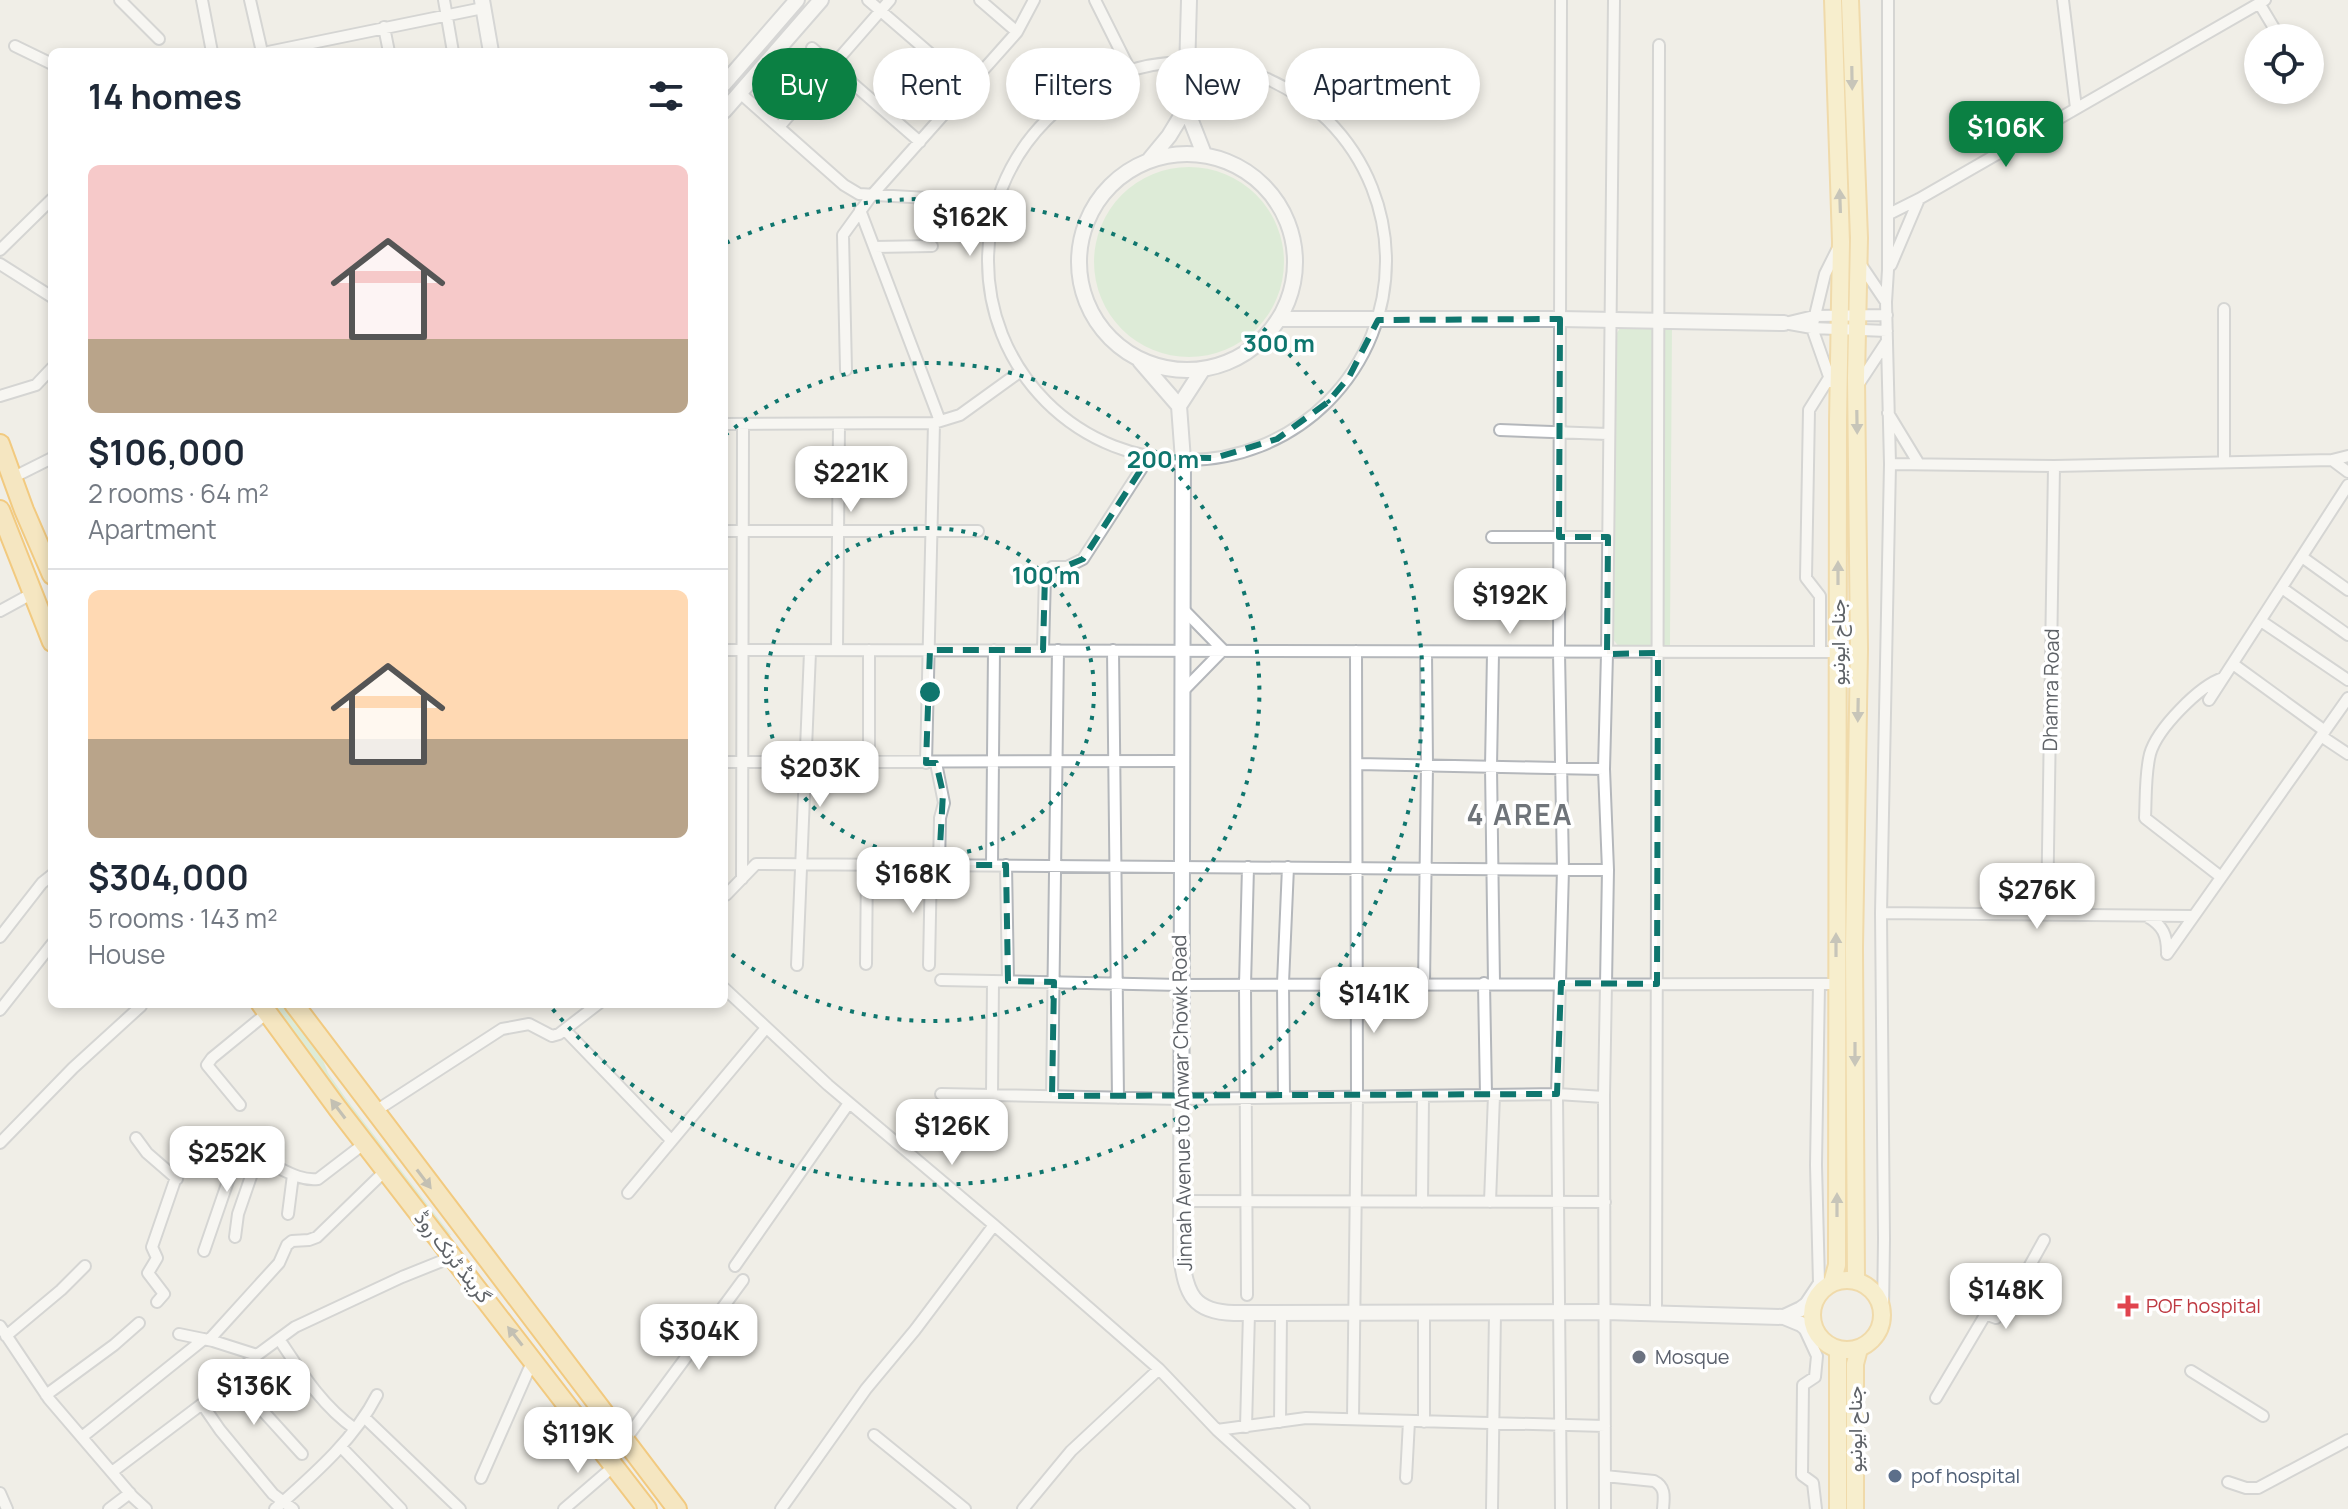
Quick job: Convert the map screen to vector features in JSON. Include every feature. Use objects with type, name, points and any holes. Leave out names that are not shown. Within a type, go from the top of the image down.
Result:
[{"type":"highway","points":[[0,444],[48,566]]},
{"type":"highway","points":[[24,510],[1,513],[48,632]]},
{"type":"highway","name":"گرینڈ ٹرنک روڈ","points":[[264,1008],[647,1509]]},
{"type":"highway","name":"گرینڈ ٹرنک روڈ","points":[[297,1008],[677,1509]]},
{"type":"highway","points":[[452,1257],[472,1242]]},
{"type":"main road","name":"جناح ایونیو","points":[[1832,1283],[1837,1265],[1828,984],[1838,652],[1841,242],[1833,0]]},
{"type":"main road","name":"جناح ایونیو","points":[[1850,0],[1858,260],[1859,649],[1854,948],[1856,1281]]},
{"type":"main road","points":[[1856,1281],[1875,1293],[1883,1313],[1882,1325],[1877,1335],[1859,1349],[1838,1350],[1819,1338],[1811,1318],[1816,1298],[1832,1283],[1856,1281]]},
{"type":"main road","name":"جناح ایونیو","points":[[1855,1509],[1855,1364],[1859,1349]]},
{"type":"main road","name":"جناح ایونیو","points":[[1838,1350],[1838,1509]]},
{"type":"street","points":[[120,0],[159,39]]},
{"type":"street","points":[[202,0],[211,48]]},
{"type":"street","points":[[250,0],[264,48]]},
{"type":"street","points":[[444,0],[452,48]]},
{"type":"street","points":[[728,79],[797,0]]},
{"type":"street","points":[[728,106],[821,0]]},
{"type":"street","points":[[868,0],[923,48]]},
{"type":"street","points":[[848,48],[890,0]]},
{"type":"street","points":[[980,0],[1017,32]]},
{"type":"street","points":[[990,63],[1017,32],[1034,0]]},
{"type":"street","points":[[1095,0],[1119,48]]},
{"type":"street","points":[[1187,48],[1189,0]]},
{"type":"street","points":[[1561,0],[1559,653],[1563,869],[1557,1094],[1561,1509]]},
{"type":"street","points":[[1605,1509],[1604,1097],[1608,870],[1604,769],[1614,0]]},
{"type":"street","points":[[1883,1313],[1881,913],[1890,464],[1886,302],[1889,214],[1888,0]]},
{"type":"street","points":[[2063,0],[2076,108]]},
{"type":"street","points":[[2238,0],[2240,14]]},
{"type":"street","points":[[1889,214],[2262,2],[2273,24]]},
{"type":"street","points":[[320,46],[482,4],[490,48]]},
{"type":"street","points":[[384,27],[388,48]]},
{"type":"street","points":[[1656,1313],[1659,45]]},
{"type":"street","points":[[15,46],[48,62]]},
{"type":"street","points":[[1045,120],[1025,144],[1008,172],[996,202],[988,245],[989,289],[1006,346],[1021,371],[1055,411],[1099,440],[1149,457],[1183,460],[1215,458],[1247,451],[1277,439],[1304,423],[1328,402],[1366,350],[1378,320],[1385,287],[1382,220],[1372,188],[1350,148],[1337,130],[1312,107],[1269,81]]},
{"type":"street","points":[[857,87],[920,142]]},
{"type":"street","points":[[740,93],[844,185],[859,194],[996,202]]},
{"type":"street","points":[[779,127],[785,120]]},
{"type":"street","points":[[846,370],[843,235],[872,195],[940,120]]},
{"type":"street","points":[[1150,159],[1179,120]]},
{"type":"street","points":[[1191,120],[1204,154]]},
{"type":"street","points":[[1137,358],[1169,369],[1203,369],[1233,360],[1260,343],[1280,319],[1293,286],[1295,251],[1286,217],[1266,187],[1238,165],[1204,154],[1177,153],[1150,159],[1114,181],[1089,214],[1078,254],[1084,296],[1104,332],[1137,358],[1179,406],[1203,369]]},
{"type":"street","points":[[1888,270],[1919,199]]},
{"type":"street","points":[[0,250],[48,203]]},
{"type":"street","points":[[860,210],[937,422],[930,532],[931,763],[944,803],[935,865],[929,965]]},
{"type":"street","points":[[1838,398],[1812,328],[1825,274],[1841,242]]},
{"type":"street","points":[[874,247],[932,246]]},
{"type":"street","points":[[1858,260],[1886,302]]},
{"type":"street","points":[[0,264],[48,294]]},
{"type":"street","points":[[2224,309],[2224,462]]},
{"type":"street","points":[[1280,319],[1560,319],[1784,323],[1812,328],[1887,315]]},
{"type":"street","points":[[1784,323],[1814,316],[1839,322]]},
{"type":"street","points":[[1857,322],[1888,335]]},
{"type":"street","points":[[1856,388],[1888,335]]},
{"type":"street","points":[[728,424],[937,422],[960,415],[1021,371]]},
{"type":"street","points":[[0,396],[36,385],[48,372]]},
{"type":"street","points":[[1820,652],[1820,596],[1806,578],[1809,410],[1829,378]]},
{"type":"street","name":"Jinnah Avenue to Anwar Chowk Road","points":[[1179,406],[1183,460],[1181,1256],[1185,1283],[1197,1302],[1214,1313],[1606,1312],[1801,1317]]},
{"type":"street","points":[[1887,411],[1919,464]]},
{"type":"street","points":[[837,650],[839,424]]},
{"type":"street","points":[[742,879],[743,425]]},
{"type":"street","points":[[1500,430],[1608,434]]},
{"type":"street","points":[[1890,464],[2054,466],[2332,460],[2348,456]]},
{"type":"street","points":[[1043,650],[1045,575],[1052,567],[1067,567],[1083,559],[1149,457]]},
{"type":"street","points":[[12,478],[48,460]]},
{"type":"street","points":[[2332,460],[2348,472]]},
{"type":"street","name":"Dhamra Road","points":[[2047,915],[2054,466]]},
{"type":"street","points":[[2209,700],[2348,485]]},
{"type":"street","points":[[728,531],[978,531]]},
{"type":"street","points":[[1492,537],[1608,537]]},
{"type":"street","points":[[2302,557],[2348,590]]},
{"type":"street","points":[[2282,588],[2348,635]]},
{"type":"street","points":[[0,611],[33,593]]},
{"type":"street","points":[[1182,608],[1223,650]]},
{"type":"street","points":[[2261,621],[2348,680]]},
{"type":"street","points":[[728,650],[1607,654],[1838,652]]},
{"type":"street","points":[[869,650],[869,762]]},
{"type":"street","points":[[992,865],[994,650]]},
{"type":"street","points":[[1052,1096],[1058,650]]},
{"type":"street","points":[[1113,650],[1118,1098]]},
{"type":"street","points":[[1181,693],[1223,650]]},
{"type":"street","points":[[1353,1419],[1357,1097],[1356,651]]},
{"type":"street","points":[[797,965],[810,652]]},
{"type":"street","points":[[1424,983],[1426,652]]},
{"type":"street","points":[[1490,1202],[1493,653]]},
{"type":"street","points":[[2233,664],[2348,754]]},
{"type":"street","points":[[2221,877],[2145,818],[2149,758],[2153,746],[2197,692],[2223,678]]},
{"type":"street","points":[[2145,915],[2161,924],[2167,941],[2167,954],[2348,698]]},
{"type":"street","points":[[728,762],[1180,761]]},
{"type":"street","points":[[1358,764],[1604,769]]},
{"type":"street","points":[[728,893],[756,864],[1608,870]]},
{"type":"street","points":[[866,964],[867,864]]},
{"type":"street","points":[[1006,865],[1008,981]]},
{"type":"street","points":[[1247,1295],[1245,985],[1248,867]]},
{"type":"street","points":[[1284,1097],[1283,983],[1288,867]]},
{"type":"street","points":[[0,937],[48,878]]},
{"type":"street","points":[[1881,913],[2193,916]]},
{"type":"street","points":[[0,1010],[48,949]]},
{"type":"street","points":[[941,980],[1180,985],[1828,984],[1816,1165],[1819,1283],[1801,1317]]},
{"type":"street","points":[[992,1095],[993,981]]},
{"type":"street","points":[[728,992],[849,1103],[1159,1369],[1217,1430],[1304,1509]]},
{"type":"street","points":[[0,1143],[73,1068],[139,1008]]},
{"type":"street","points":[[240,1105],[207,1065],[264,1008]]},
{"type":"street","points":[[374,1112],[502,1029],[529,1024],[549,1036],[565,1030],[593,1008]]},
{"type":"street","points":[[628,1193],[766,1028]]},
{"type":"street","points":[[565,1030],[671,1140]]},
{"type":"street","points":[[941,1094],[1180,1099],[1557,1094],[1604,1097]]},
{"type":"street","points":[[1422,1202],[1423,1096]]},
{"type":"street","points":[[735,1266],[849,1103]]},
{"type":"street","points":[[136,1138],[147,1153],[177,1179]]},
{"type":"street","points":[[157,1302],[163,1291],[148,1273],[157,1258],[152,1247],[182,1160],[188,1157],[257,1159],[312,1180],[318,1179],[365,1143]]},
{"type":"street","points":[[204,1251],[236,1158]]},
{"type":"street","points":[[235,1237],[238,1214],[257,1159]]},
{"type":"street","points":[[82,1437],[207,1340],[279,1263],[287,1245],[292,1241],[317,1237],[386,1170]]},
{"type":"street","points":[[288,1214],[293,1175]]},
{"type":"street","points":[[1181,1201],[1605,1202]]},
{"type":"street","points":[[781,1509],[866,1389],[994,1225]]},
{"type":"street","points":[[1936,1398],[1984,1317],[1996,1318],[2008,1305],[2044,1240]]},
{"type":"street","points":[[112,1472],[202,1404],[257,1355],[295,1327],[452,1257]]},
{"type":"street","points":[[85,1266],[61,1290],[3,1331],[46,1395],[146,1509]]},
{"type":"street","points":[[625,1440],[682,1367],[743,1280]]},
{"type":"street","points":[[1801,1317],[1816,1298]]},
{"type":"street","points":[[1246,1427],[1249,1313]]},
{"type":"street","points":[[1280,1422],[1281,1313]]},
{"type":"street","points":[[1424,1313],[1424,1422]]},
{"type":"street","points":[[1492,1509],[1495,1313]]},
{"type":"street","points":[[1801,1317],[1819,1338]]},
{"type":"street","points":[[1801,1317],[1817,1356],[1815,1377],[1803,1385],[1802,1445],[1802,1475],[1813,1483],[1816,1509]]},
{"type":"street","points":[[46,1395],[139,1323]]},
{"type":"street","points":[[179,1334],[257,1355]]},
{"type":"street","points":[[279,1339],[314,1390],[355,1429]]},
{"type":"street","points":[[481,1478],[533,1360]]},
{"type":"street","points":[[1027,1508],[1071,1451],[1159,1369]]},
{"type":"street","points":[[2191,1371],[2263,1416]]},
{"type":"street","points":[[232,1377],[302,1454]]},
{"type":"street","points":[[202,1404],[284,1506],[365,1418],[377,1395]]},
{"type":"street","points":[[365,1418],[460,1509]]},
{"type":"street","points":[[1217,1430],[1306,1418],[1605,1426]]},
{"type":"street","points":[[1406,1478],[1409,1421]]},
{"type":"street","points":[[874,1435],[965,1509]]},
{"type":"street","points":[[2228,1482],[2258,1488],[2348,1440]]},
{"type":"street","points":[[343,1449],[401,1509]]},
{"type":"street","points":[[564,1509],[614,1466]]},
{"type":"street","points":[[1605,1476],[1660,1484],[1664,1490],[1663,1509]]},
{"type":"street","points":[[0,1493],[7,1509]]},
{"type":"street","points":[[109,1509],[130,1493]]},
{"type":"highlighted area","points":[[1560,319],[1559,537],[1608,537],[1607,654],[1658,653],[1657,984],[1561,983],[1557,1094],[1052,1096],[1054,982],[1008,981],[1006,865],[939,865],[943,793],[936,763],[926,763],[930,650],[1043,650],[1045,575],[1083,559],[1149,457],[1215,458],[1277,439],[1328,402],[1349,377],[1378,320]]},
{"type":"green space","points":[[1189,167],[1225,174],[1256,195],[1277,226],[1284,262],[1277,298],[1256,329],[1225,350],[1189,357],[1153,350],[1122,329],[1101,298],[1094,262],[1101,226],[1122,195],[1153,174]]},
{"type":"green space","points":[[1622,325],[1672,326],[1670,647],[1620,648],[1612,638],[1615,336]]},
{"type":"green space","points":[[271,1008],[287,1008],[321,1055],[328,1073],[347,1100],[451,1235],[443,1237]]},
{"type":"place","name":"POF hospital","points":[[2128,1306]]},
{"type":"place","name":"Mosque","points":[[1639,1357]]},
{"type":"place","name":"pof hospital","points":[[1895,1476]]},
{"type":"district","name":"4 AREA","points":[[1520,815]]}]
